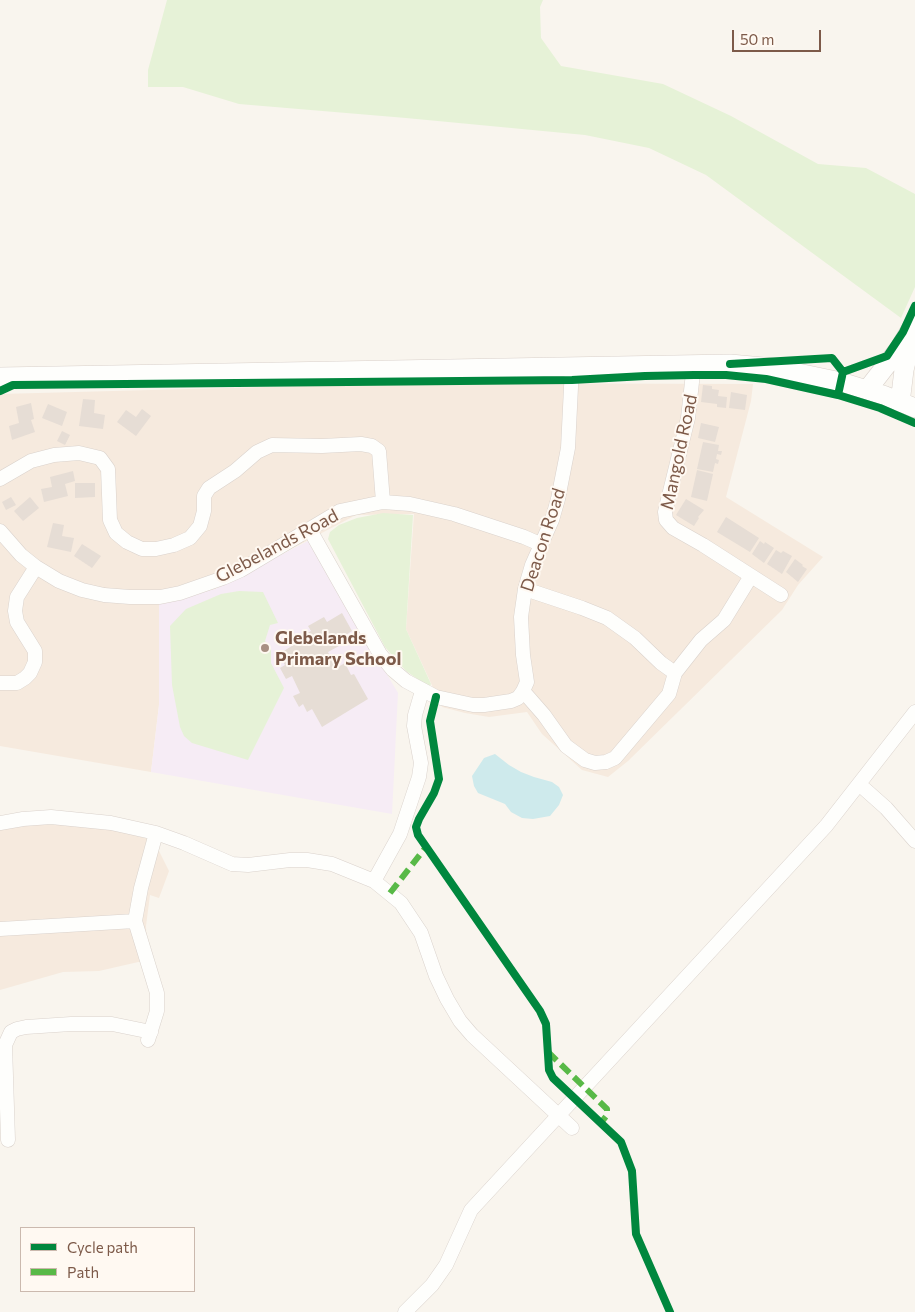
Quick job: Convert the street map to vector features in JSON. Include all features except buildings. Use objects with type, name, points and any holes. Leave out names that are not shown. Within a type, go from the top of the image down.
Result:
[{"type":"street","points":[[867,390],[899,349],[915,323]]},
{"type":"street","points":[[4,379],[730,364],[774,368],[841,382],[908,406],[904,370],[915,323]]},
{"type":"street","name":"Mangold Road","points":[[694,364],[688,418],[665,518],[671,527],[781,595]]},
{"type":"street","name":"Deacon Road","points":[[523,691],[527,682],[522,640],[525,589],[540,544],[552,520],[558,499],[568,448],[572,367]]},
{"type":"street","points":[[0,479],[31,461],[54,455],[104,453],[108,469],[110,520],[116,533],[127,542],[142,549],[156,549],[174,545],[190,538],[200,526],[204,510],[204,496],[209,488],[235,471],[257,452],[272,445],[322,446],[361,444],[372,446],[379,451],[383,502]]},
{"type":"street","points":[[190,493],[204,496]]},
{"type":"street","name":"Glebelands Road","points":[[0,531],[14,548],[36,567],[59,581],[82,590],[104,595],[130,597],[160,597],[180,593],[223,578],[241,570],[340,511],[383,502],[410,504],[454,514],[540,544]]},
{"type":"street","points":[[310,530],[380,654],[393,670],[422,690],[445,700],[484,705],[511,701],[518,698],[523,691],[544,715],[559,737],[575,754],[590,761],[606,762],[615,758],[624,749],[669,694],[675,673],[701,640],[724,620],[751,576]]},
{"type":"street","points":[[0,683],[17,683],[30,673],[35,662],[35,651],[17,622],[15,610],[17,597],[36,567]]},
{"type":"street","points":[[525,589],[607,618],[635,638],[675,673]]},
{"type":"street","points":[[374,882],[400,834],[419,777],[421,763],[414,726],[422,690]]},
{"type":"street","points":[[405,1312],[432,1284],[446,1265],[471,1210],[826,826],[915,712]]},
{"type":"street","points":[[859,784],[886,808],[915,841]]},
{"type":"street","points":[[0,823],[51,817],[111,823],[184,842],[232,864],[248,865],[307,860],[332,864],[374,882],[400,902],[421,933],[446,999],[460,1021],[472,1035],[572,1128]]},
{"type":"street","points":[[8,1140],[5,1045],[11,1032],[26,1027],[112,1024],[149,1036],[157,1011],[157,993],[134,921],[156,834]]},
{"type":"street","points":[[0,929],[134,921]]},
{"type":"shaded area","points":[[415,383],[753,384],[751,401],[726,497],[823,557],[798,585],[782,610],[628,761],[608,777],[582,770],[542,734],[527,712],[489,717],[442,707],[406,629],[414,514],[356,515],[215,589],[159,604],[159,705],[151,772],[0,746],[0,394]]},
{"type":"shaded area","name":"Glebelands Primary School","points":[[308,541],[398,693],[392,814],[151,772],[159,705],[159,604],[215,589]]},
{"type":"shaded area","points":[[0,820],[106,826],[154,841],[169,871],[159,898],[150,895],[146,926],[147,960],[99,971],[63,972],[0,990]]},
{"type":"green space","points":[[167,0],[543,0],[540,7],[541,38],[561,66],[663,84],[731,116],[818,164],[866,168],[915,194],[915,287],[901,318],[706,175],[649,148],[585,135],[239,104],[183,87],[148,87],[148,70]]},
{"type":"green space","points":[[383,513],[413,515],[406,629],[431,684],[429,687],[406,671],[385,647],[328,539],[330,532],[339,525],[357,518]]},
{"type":"green space","points":[[239,591],[263,592],[278,623],[270,625],[265,641],[271,649],[271,663],[284,688],[248,760],[192,743],[184,736],[180,727],[172,685],[170,626],[186,609],[221,594]]},
{"type":"water","points":[[495,754],[521,772],[552,782],[559,787],[563,795],[559,805],[550,816],[533,819],[522,818],[511,812],[505,804],[478,793],[472,776],[484,758]]},
{"type":"marked path","points":[[390,893],[426,847]]},
{"type":"marked path","points":[[548,1052],[607,1109],[607,1115],[600,1124]]},
{"type":"cycle path","points":[[843,372],[887,356],[903,332],[915,306]]},
{"type":"cycle path","points":[[730,364],[832,358],[843,372],[838,395],[880,408],[915,423]]},
{"type":"cycle path","points":[[0,391],[13,385],[572,380],[645,376],[726,375],[766,379],[838,395]]},
{"type":"cycle path","points":[[436,697],[430,721],[439,779],[434,793],[419,819],[416,827],[418,835],[540,1011],[546,1024],[549,1070],[553,1078],[621,1142],[632,1171],[636,1234],[670,1312]]},
{"type":"place","name":"Glebelands Primary School","points":[[265,648]]}]
